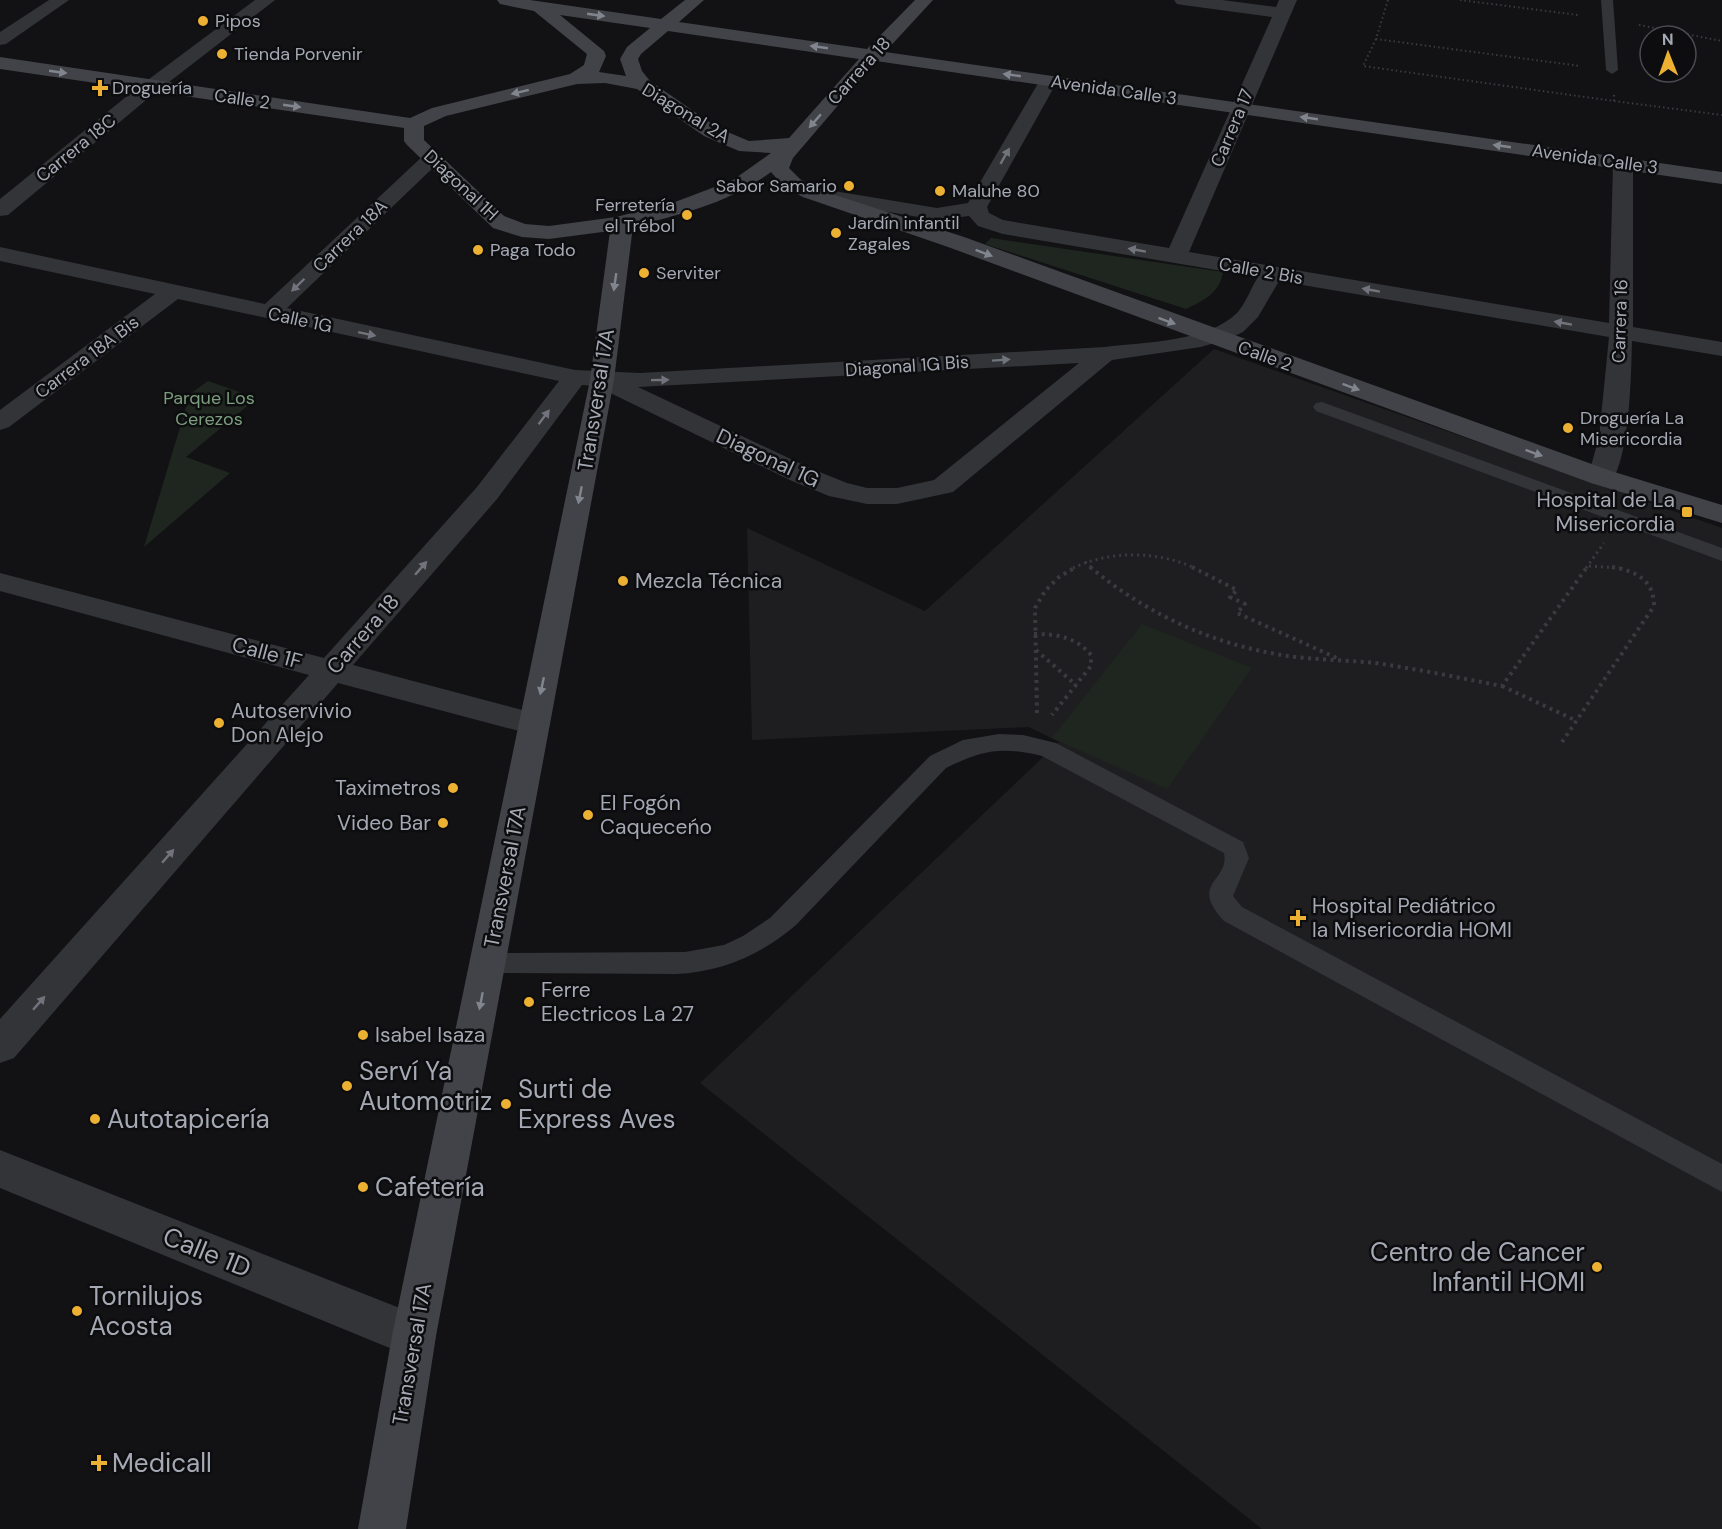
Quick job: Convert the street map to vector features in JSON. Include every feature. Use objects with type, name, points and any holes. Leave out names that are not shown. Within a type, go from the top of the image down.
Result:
[{"type":"street","points":[[0,40],[60,0]]},
{"type":"street","name":"Carrera 18C","points":[[0,210],[152,86],[266,0]]},
{"type":"street","name":"Avenida Calle 3","points":[[506,0],[538,7],[1722,178]]},
{"type":"street","points":[[643,85],[633,72],[629,59],[642,42],[695,0]]},
{"type":"street","name":"Carrera 18","points":[[810,193],[789,181],[779,168],[784,156],[872,55],[924,0]]},
{"type":"street","points":[[1183,0],[1285,6]]},
{"type":"street","name":"Carrera 17","points":[[1176,257],[1285,6]]},
{"type":"street","points":[[414,124],[422,118],[439,112],[577,78],[592,69],[597,56],[595,51],[538,7]]},
{"type":"street","name":"Calle 2","points":[[0,63],[414,124]]},
{"type":"street","name":"Diagonal 2A","points":[[577,78],[605,77],[643,85],[711,132],[746,147],[774,147],[795,143]]},
{"type":"street","points":[[810,193],[937,214],[954,213],[976,207],[1049,80]]},
{"type":"street","name":"Diagonal 1H","points":[[414,124],[414,141],[501,223],[525,230]]},
{"type":"street","name":"Carrera 18","points":[[694,201],[723,182],[734,164],[711,132]]},
{"type":"street","name":"Carrera 18","points":[[525,230],[573,231],[622,224],[694,201],[732,188],[756,174],[795,143]]},
{"type":"street","name":"Carrera 18A","points":[[269,313],[432,158]]},
{"type":"street","name":"Carrera 16","points":[[1601,477],[1612,437],[1616,408],[1621,332],[1623,163]]},
{"type":"street","name":"Carrera 18","points":[[694,201],[770,190],[810,193]]},
{"type":"street","name":"Calle 2","points":[[810,193],[956,242],[1601,477],[1722,514]]},
{"type":"street","name":"Calle 2 Bis","points":[[976,207],[977,214],[992,224],[1722,349]]},
{"type":"street","name":"Transversal 17A","points":[[382,1529],[414,1336],[534,724],[588,378],[622,224]]},
{"type":"street","name":"Calle 1G","points":[[0,254],[269,313],[588,378]]},
{"type":"street","name":"Diagonal 1G Bis","points":[[588,378],[677,380],[1105,354],[1171,346],[1212,337],[1245,318],[1272,273]]},
{"type":"street","name":"Carrera 18A Bis","points":[[0,422],[174,291]]},
{"type":"street","name":"Diagonal 1G","points":[[588,378],[839,490],[867,496],[897,496],[943,486],[1105,354]]},
{"type":"street","name":"Carrera 18","points":[[0,1046],[588,378]]},
{"type":"street","name":"Calle 1F","points":[[0,582],[534,724]]},
{"type":"street","name":"Calle 1D","points":[[0,1168],[414,1336]]},
{"type":"lane","points":[[1607,0],[1612,70]]},
{"type":"lane","points":[[1322,407],[1722,555]]},
{"type":"lane","points":[[1437,449],[1459,426]]},
{"type":"lane","points":[[488,963],[542,965],[676,963],[709,960],[736,951],[765,937],[787,918],[938,762],[952,753],[980,745],[999,742],[1023,743],[1039,739],[1048,748],[1235,848],[1239,857],[1238,863],[1221,888],[1220,894],[1226,908],[1233,914],[1722,1179]]},
{"type":"path","points":[[1388,0],[1376,39],[1363,66],[1722,116]]},
{"type":"path","points":[[1376,39],[1612,70],[1614,101]]},
{"type":"path","points":[[1502,686],[1621,518]]},
{"type":"path","points":[[1039,739],[1035,608],[1051,582],[1065,571],[1085,562],[1102,558],[1146,555],[1190,566],[1237,590],[1230,597],[1245,604],[1237,613],[1341,660]]},
{"type":"path","points":[[1085,562],[1113,588],[1133,601],[1156,615],[1201,634],[1255,650],[1400,667],[1502,686],[1577,721]]},
{"type":"path","points":[[1562,742],[1654,606],[1655,599],[1648,584],[1634,573],[1612,565],[1588,566]]},
{"type":"path","points":[[1034,634],[1067,637],[1091,654],[1091,666],[1039,739]]},
{"type":"path","points":[[1035,650],[1076,685]]},
{"type":"shaded area","name":"Hospital Pediátrico la Misericordia HOMI","points":[[1214,349],[1722,528],[1722,1529],[1262,1529],[700,1083],[1059,742],[1029,727],[752,740],[747,528],[925,611]]},
{"type":"green space","points":[[991,238],[1223,272],[1214,291],[1186,309],[985,244]]},
{"type":"green space","name":"Parque Los Cerezos","points":[[208,381],[257,398],[186,457],[230,473],[144,547],[190,394]]},
{"type":"green space","points":[[1142,624],[1252,668],[1167,789],[1052,738]]},
{"type":"place","name":"Pipos","points":[[203,21]]},
{"type":"place","name":"Tienda Porvenir","points":[[222,54]]},
{"type":"place","name":"Droguería","points":[[100,88]]},
{"type":"place","name":"Sabor Samario","points":[[849,186]]},
{"type":"place","name":"Maluhe 80","points":[[940,191]]},
{"type":"place","name":"Ferretería el Trébol","points":[[687,215]]},
{"type":"place","name":"Jardín infantil Zagales","points":[[836,233]]},
{"type":"place","name":"Paga Todo","points":[[478,250]]},
{"type":"place","name":"Serviter","points":[[644,273]]},
{"type":"place","name":"Droguería La Misericordia","points":[[1568,428]]},
{"type":"place","name":"Hospital de La Misericordia","points":[[1687,512]]},
{"type":"place","name":"Mezcla Técnica","points":[[623,581]]},
{"type":"place","name":"Autoservivio Don Alejo","points":[[219,723]]},
{"type":"place","name":"Taximetros","points":[[453,788]]},
{"type":"place","name":"El Fogón Caqueceńo","points":[[588,815]]},
{"type":"place","name":"Video Bar","points":[[443,823]]},
{"type":"place","name":"Hospital Pediátrico la Misericordia HOMI","points":[[1298,918]]},
{"type":"place","name":"Ferre Electricos La 27","points":[[529,1002]]},
{"type":"place","name":"Isabel Isaza","points":[[363,1035]]},
{"type":"place","name":"Serví Ya Automotriz","points":[[347,1086]]},
{"type":"place","name":"Surti de Express Aves","points":[[506,1104]]},
{"type":"place","name":"Autotapicería","points":[[95,1119]]},
{"type":"place","name":"Cafetería","points":[[363,1187]]},
{"type":"place","name":"Centro de Cancer Infantil HOMI","points":[[1597,1267]]},
{"type":"place","name":"Tornilujos Acosta","points":[[77,1311]]},
{"type":"place","name":"Medicall","points":[[99,1463]]}]
